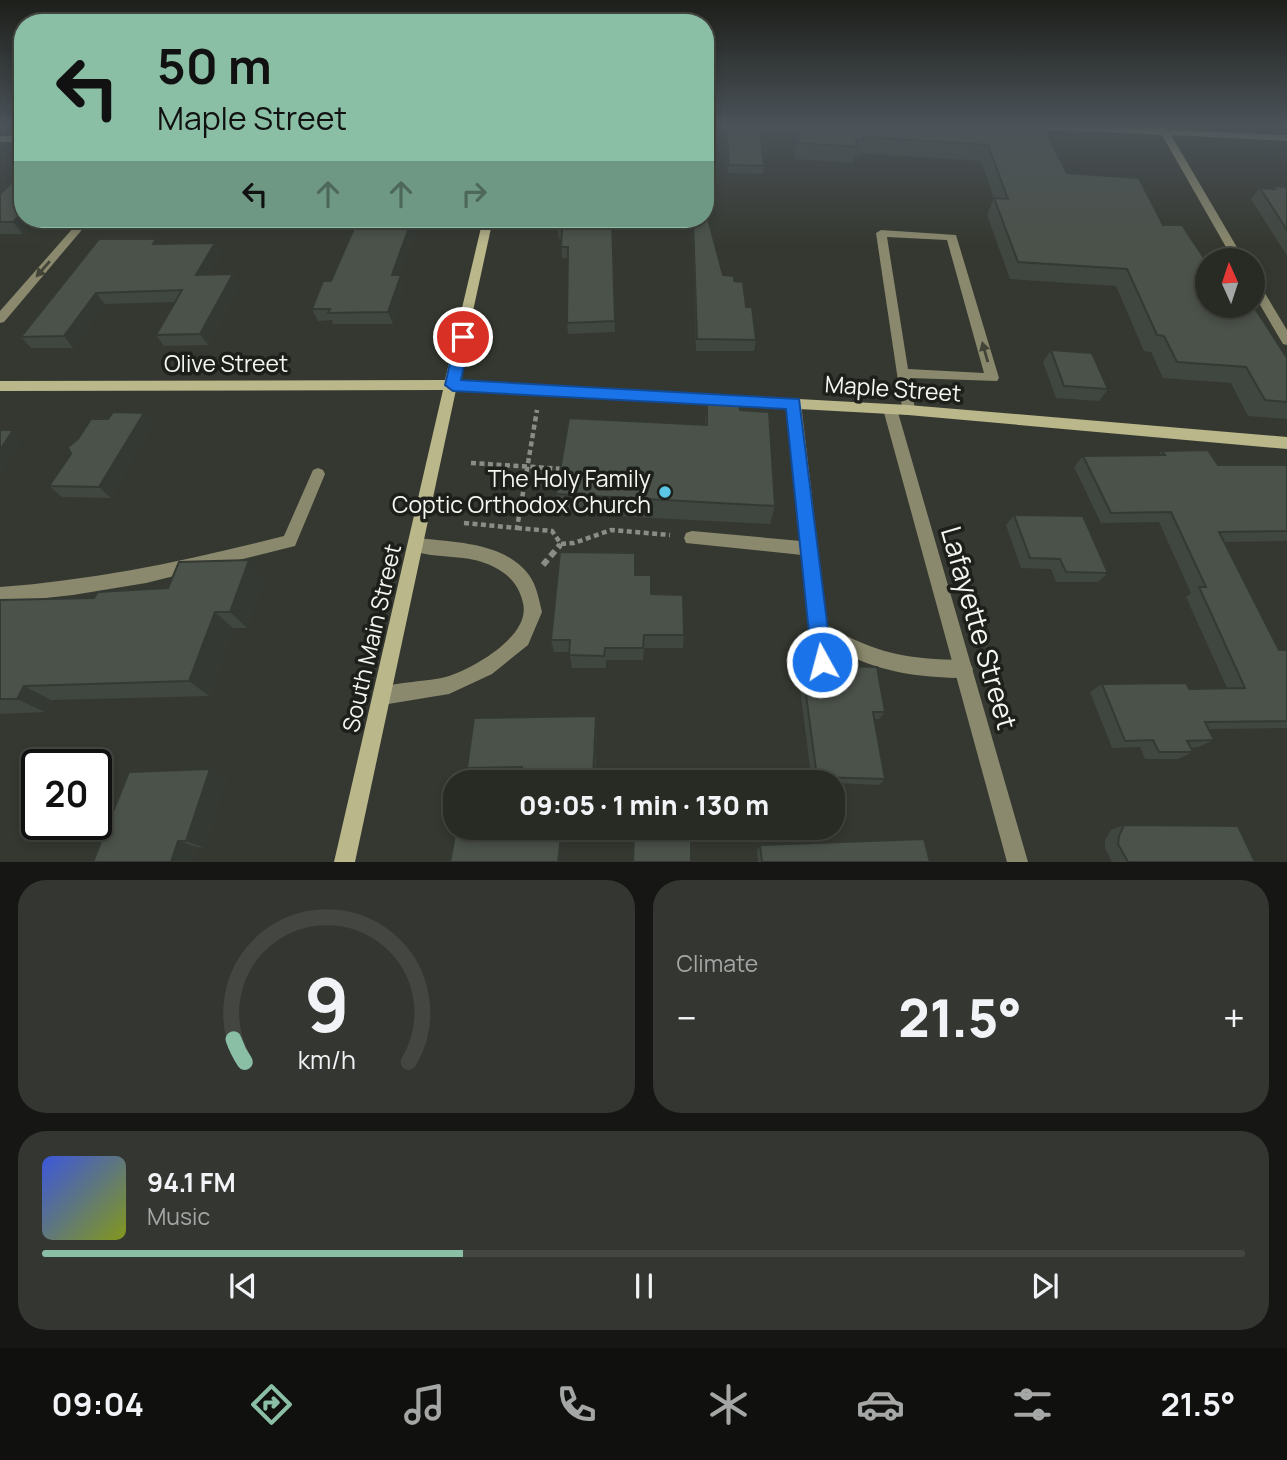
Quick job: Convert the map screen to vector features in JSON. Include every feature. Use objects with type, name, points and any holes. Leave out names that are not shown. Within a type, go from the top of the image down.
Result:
[{"type":"main road","name":"South Main Street","points":[[344,862],[486,228]]},
{"type":"main road","name":"Olive Street","points":[[0,386],[453,385]]},
{"type":"main road","name":"Maple Street","points":[[453,385],[899,410],[1287,443]]},
{"type":"street","points":[[1185,166],[1232,248]]},
{"type":"street","points":[[0,319],[78,228]]},
{"type":"street","name":"Lafayette Street","points":[[902,373],[992,378],[952,237],[881,233],[902,373],[899,410],[964,669],[1018,862]]},
{"type":"street","points":[[1265,303],[1287,341]]},
{"type":"street","points":[[794,404],[822,662]]},
{"type":"street","points":[[0,595],[44,592],[196,567],[289,541],[318,474]]},
{"type":"street","points":[[692,538],[810,549]]},
{"type":"street","points":[[382,695],[449,685],[486,668],[522,639],[534,612],[524,581],[501,561],[470,551],[416,545]]},
{"type":"street","points":[[818,629],[880,662],[916,668],[964,669]]},
{"type":"path","points":[[517,528],[537,410]]},
{"type":"path","points":[[471,463],[567,469]]},
{"type":"path","points":[[461,523],[552,531],[561,544],[588,539],[602,531],[626,530],[692,538]]},
{"type":"building","points":[[996,166],[1064,166],[1067,173],[1139,178],[1163,225],[1182,225],[1197,248],[1195,248],[1195,318],[1261,318],[1287,358],[1287,402],[1265,400],[1246,367],[1177,362],[1164,336],[1157,335],[1127,269],[1018,262],[994,198],[1008,199]]},
{"type":"building","points":[[14,180],[13,222],[0,222],[0,194]]},
{"type":"building","points":[[1272,186],[1287,187],[1287,230],[1260,188],[1275,189]]},
{"type":"building","points":[[354,228],[409,228],[392,275],[401,275],[388,312],[328,313],[330,309],[312,309],[323,281],[331,281]]},
{"type":"building","points":[[560,228],[612,228],[615,321],[567,323],[568,247],[561,247],[562,230]]},
{"type":"building","points":[[693,228],[711,228],[723,275],[734,276],[734,281],[743,282],[746,307],[752,307],[756,340],[697,339]]},
{"type":"building","points":[[99,239],[156,239],[153,244],[215,243],[196,275],[233,274],[200,334],[156,335],[182,290],[96,293],[64,336],[21,337]]},
{"type":"building","points":[[1051,350],[1092,353],[1108,389],[1064,386]]},
{"type":"building","name":"The Holy Family Coptic Orthodox Church","points":[[707,403],[739,405],[740,410],[769,412],[775,506],[556,494],[569,418],[707,425]]},
{"type":"building","points":[[113,412],[144,413],[99,487],[49,486],[71,454],[68,447],[78,439],[91,419],[108,419]]},
{"type":"building","points":[[0,430],[13,430],[0,450]]},
{"type":"building","points":[[1208,450],[1218,465],[1287,465],[1287,531],[1219,532],[1279,650],[1287,650],[1287,721],[1205,722],[1214,740],[1187,741],[1193,752],[1159,752],[1153,740],[1125,741],[1102,684],[1186,683],[1189,689],[1245,688],[1199,587],[1206,587],[1171,512],[1111,513],[1083,456],[1165,455],[1162,451]]},
{"type":"building","points":[[1014,515],[1083,516],[1108,573],[1066,572],[1060,559],[1030,558]]},
{"type":"building","points":[[560,552],[635,553],[635,575],[651,575],[651,594],[683,595],[684,635],[644,635],[643,648],[605,648],[604,656],[569,655],[570,640],[551,640]]},
{"type":"building","points":[[249,560],[230,612],[215,612],[189,681],[24,686],[17,699],[0,699],[0,600],[94,598],[98,592],[168,588],[179,562]]},
{"type":"building","points":[[802,665],[877,667],[885,712],[873,712],[885,779],[845,778],[845,770],[816,770]]},
{"type":"building","points":[[596,716],[593,770],[467,768],[474,718]]},
{"type":"building","points":[[210,769],[186,841],[178,841],[171,862],[93,862],[102,840],[112,840],[112,814],[129,772]]},
{"type":"building","points":[[1124,825],[1238,826],[1255,862],[1128,862],[1118,844]]},
{"type":"building","points":[[924,839],[930,862],[762,862],[760,845]]},
{"type":"building","points":[[454,840],[561,840],[558,862],[450,862]]},
{"type":"building","points":[[634,840],[691,840],[691,862],[633,862]]},
{"type":"place","name":"The Holy Family Coptic Orthodox Church","points":[[665,492]]},
{"type":"route","points":[[463,337],[453,385],[794,404],[822,662]]}]
